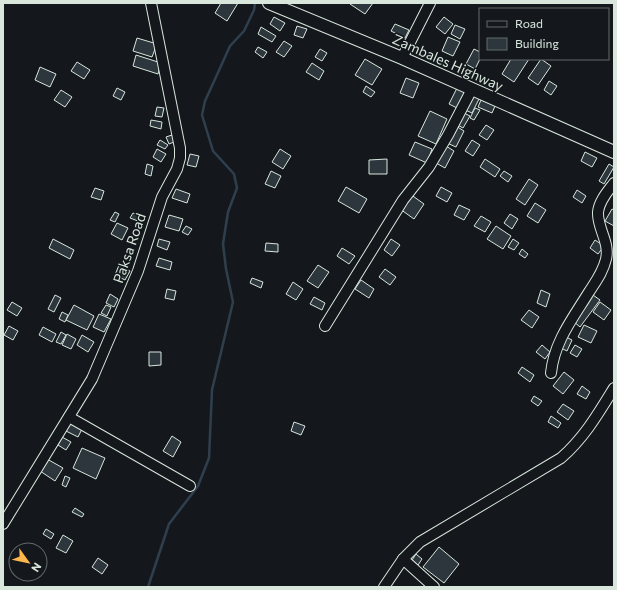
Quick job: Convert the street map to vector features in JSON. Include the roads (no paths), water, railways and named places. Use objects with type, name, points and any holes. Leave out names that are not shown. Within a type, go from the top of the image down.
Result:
[{"type":"main road","name":"Zambales Highway","points":[[271,4],[402,58],[614,152]]},
{"type":"street","name":"Paksa Road","points":[[3,524],[69,418],[98,364],[138,271],[162,198],[177,169],[180,158],[151,3]]},
{"type":"street","points":[[402,58],[430,3]]},
{"type":"street","points":[[325,326],[403,200],[428,167],[448,135],[472,89]]},
{"type":"street","points":[[551,373],[553,356],[560,339],[602,272],[606,258],[607,245],[598,212],[600,204],[614,183]]},
{"type":"street","points":[[384,587],[403,559],[420,542],[561,458],[576,446],[589,429],[614,388]]},
{"type":"street","points":[[69,418],[190,486]]},
{"type":"street","points":[[3,511],[14,506]]},
{"type":"street","points":[[403,559],[434,587]]},
{"type":"waterway","points":[[148,587],[169,524],[198,486],[209,458],[212,390],[233,302],[226,269],[223,244],[228,212],[237,188],[234,174],[213,151],[202,115],[205,101],[230,46],[244,31],[254,10],[255,3]]}]
